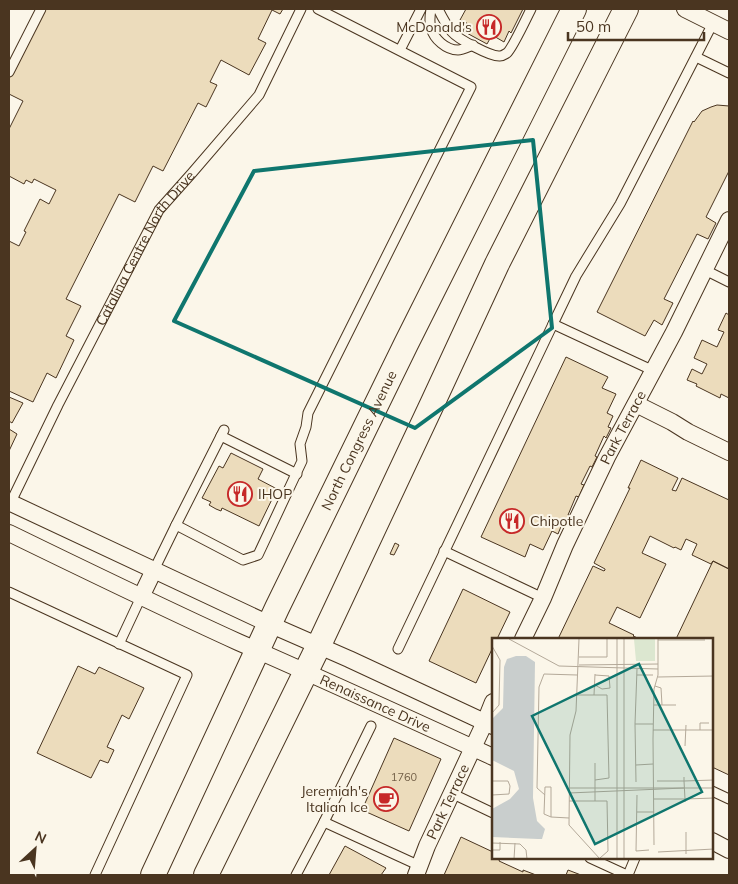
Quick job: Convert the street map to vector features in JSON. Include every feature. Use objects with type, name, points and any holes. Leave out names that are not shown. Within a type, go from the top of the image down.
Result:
[{"type":"main road","name":"North Congress Avenue","points":[[153,875],[269,624],[397,360],[574,9]]},
{"type":"main road","points":[[206,875],[307,672],[497,264],[626,9]]},
{"type":"street","points":[[684,9],[729,31]]},
{"type":"street","name":"Park Terrace","points":[[523,638],[607,456],[654,370],[729,220]]},
{"type":"street","points":[[636,404],[729,452]]},
{"type":"street","name":"Catalina Centre North Drive","points":[[10,505],[269,624]]},
{"type":"street","points":[[9,533],[141,597],[258,650]]},
{"type":"street","points":[[141,597],[154,570]]},
{"type":"street","name":"Renaissance Drive","points":[[269,624],[319,645],[489,724]]},
{"type":"street","name":"Renaissance Drive","points":[[258,650],[492,757]]},
{"type":"street","name":"Park Terrace","points":[[418,871],[451,793],[473,748],[489,724],[492,708]]},
{"type":"street","points":[[713,842],[729,850]]},
{"type":"lane","points":[[9,72],[41,9]]},
{"type":"lane","name":"Catalina Centre North Drive","points":[[10,505],[58,405],[159,210],[259,95],[301,9]]},
{"type":"lane","points":[[176,525],[243,560],[258,555],[302,461],[300,444],[308,414],[471,87],[318,9]]},
{"type":"lane","points":[[400,50],[421,9]]},
{"type":"lane","points":[[432,9],[430,18],[431,29],[438,39],[446,46],[458,50],[473,46]]},
{"type":"lane","points":[[438,9],[452,32],[462,40],[492,55],[500,56],[508,52],[531,9]]},
{"type":"lane","points":[[398,649],[576,276],[620,204],[713,23]]},
{"type":"lane","points":[[696,57],[729,73]]},
{"type":"lane","points":[[705,270],[729,282]]},
{"type":"lane","points":[[553,324],[654,370]]},
{"type":"lane","points":[[154,570],[223,433],[297,474]]},
{"type":"lane","points":[[444,551],[542,598]]},
{"type":"lane","points":[[9,592],[187,675],[96,875]]},
{"type":"lane","points":[[119,644],[141,597]]},
{"type":"lane","points":[[296,875],[371,726]]},
{"type":"lane","points":[[713,790],[729,798]]},
{"type":"lane","points":[[451,793],[490,811]]},
{"type":"lane","points":[[324,822],[418,871]]},
{"type":"lane","points":[[592,859],[628,875],[636,859]]},
{"type":"highlighted area","points":[[533,140],[552,328],[415,428],[174,321],[254,171]]},
{"type":"building","points":[[43,9],[283,9],[280,14],[272,10],[258,39],[266,43],[249,75],[221,60],[210,82],[217,85],[206,107],[198,103],[163,171],[153,166],[135,202],[119,194],[66,299],[81,306],[66,336],[74,340],[56,378],[47,373],[33,402],[9,391],[9,241],[19,246],[26,232],[24,231],[40,199],[49,204],[56,190],[34,179],[32,183],[26,180],[24,184],[9,176],[9,129],[23,101],[9,94],[9,76]]},
{"type":"building","name":"McDonald's","points":[[466,9],[523,9],[511,33],[509,31],[504,42],[492,35],[487,44],[463,31],[467,23],[460,20]]},
{"type":"building","points":[[717,105],[729,106],[729,171],[706,217],[716,223],[708,239],[697,234],[664,299],[673,303],[662,325],[654,320],[645,336],[597,312],[693,121],[702,111]]},
{"type":"building","points":[[726,313],[729,315],[729,398],[721,394],[720,398],[687,380],[692,369],[702,374],[707,364],[694,358],[702,340],[717,347],[724,332],[718,330]]},
{"type":"building","points":[[566,357],[608,377],[602,388],[616,394],[607,413],[613,416],[608,427],[611,428],[606,438],[604,436],[595,456],[597,457],[581,484],[584,485],[579,497],[576,496],[568,515],[570,516],[566,526],[562,524],[558,534],[552,531],[543,550],[530,544],[525,557],[481,537]]},
{"type":"building","points":[[9,397],[23,403],[12,423],[9,421]]},
{"type":"building","points":[[9,429],[17,434],[9,451]]},
{"type":"building","name":"IHOP","points":[[231,453],[263,469],[258,479],[277,489],[259,526],[222,508],[221,511],[216,509],[209,505],[211,502],[202,498],[219,466],[223,468]]},
{"type":"building","points":[[641,460],[678,478],[672,490],[676,491],[682,478],[729,500],[729,569],[713,561],[711,564],[692,555],[697,544],[686,539],[681,550],[650,536],[642,553],[666,564],[640,618],[617,607],[609,623],[638,638],[558,638],[593,566],[605,570],[594,563],[630,488],[628,488]]},
{"type":"building","points":[[395,543],[399,545],[394,555],[390,554]]},
{"type":"building","points":[[713,561],[729,569],[729,775],[713,767],[713,638],[676,638]]},
{"type":"building","points":[[463,589],[510,612],[497,638],[492,638],[492,649],[476,683],[429,661]]},
{"type":"building","points":[[78,666],[95,674],[99,667],[144,688],[129,719],[122,715],[107,747],[114,750],[108,763],[100,760],[91,778],[37,753]]},
{"type":"building","points":[[394,738],[441,759],[409,831],[362,810]]},
{"type":"building","points":[[461,837],[492,852],[492,859],[500,859],[499,861],[523,872],[523,870],[536,875],[444,875]]},
{"type":"building","points":[[345,846],[386,868],[381,875],[329,875]]},
{"type":"building","points":[[568,870],[581,875],[566,875]]},
{"type":"place","name":"McDonald's","points":[[489,27]]},
{"type":"place","name":"IHOP","points":[[240,494]]},
{"type":"place","name":"Chipotle","points":[[512,521]]},
{"type":"place","name":"Jeremiah's Italian Ice","points":[[386,799]]}]
